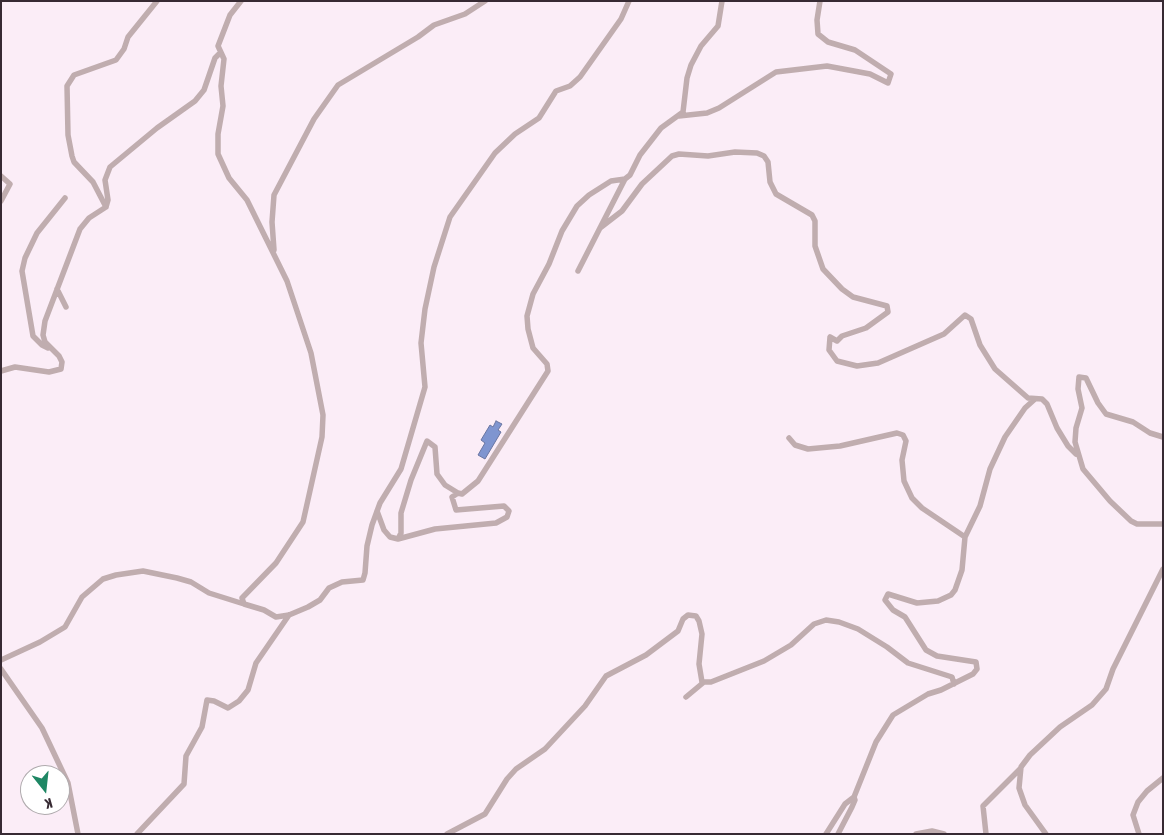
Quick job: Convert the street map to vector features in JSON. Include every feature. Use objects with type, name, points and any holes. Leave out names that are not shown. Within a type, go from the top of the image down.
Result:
[{"type":"street","points":[[106,207],[93,182],[74,162],[72,156],[68,135],[67,86],[74,75],[116,60],[124,49],[128,36],[157,1]]},
{"type":"street","points":[[241,1],[230,15],[218,46],[224,59],[221,79],[223,99],[218,134],[218,154],[229,178],[248,200],[287,281],[311,354],[323,408],[322,436],[311,494],[303,522],[276,563],[242,598],[244,604]]},
{"type":"street","points":[[275,256],[272,222],[274,195],[303,137],[338,85],[418,38],[428,28],[465,14],[485,1]]},
{"type":"street","points":[[1,660],[59,632],[69,622],[82,598],[103,580],[116,575],[143,571],[177,578],[191,582],[209,593],[264,610],[276,617],[289,615],[320,600],[329,588],[342,582],[363,580],[367,546],[377,511],[398,476],[425,387],[420,343],[425,309],[434,267],[450,218],[495,153],[515,134],[539,118],[556,91],[570,86],[580,77],[621,19],[629,1]]},
{"type":"street","points":[[578,271],[611,211],[625,179],[630,175],[640,155],[661,128],[678,116],[685,106],[686,85],[691,65],[701,46],[718,26],[722,1]]},
{"type":"street","points":[[678,116],[707,113],[719,108],[776,72],[827,66],[870,74],[888,83],[890,74],[856,50],[828,42],[818,34],[817,20],[820,1]]},
{"type":"street","points":[[48,348],[42,335],[43,328],[80,229],[89,218],[106,207],[108,200],[105,180],[110,167],[157,128],[195,101],[204,90],[215,58],[220,53]]},
{"type":"street","points":[[600,228],[622,211],[642,184],[672,156],[679,154],[708,156],[736,152],[757,153],[764,156],[768,162],[770,182],[776,194],[812,215],[815,221],[815,246],[823,269],[853,298],[887,306],[888,312],[866,328],[842,336],[837,341],[830,337],[829,350],[837,361],[857,366],[878,362],[944,334],[965,315],[971,319],[980,345],[995,369],[1022,394],[1035,399],[1042,399],[1047,404],[1057,428],[1068,446],[1076,454],[1087,475],[1131,521],[1137,524],[1163,524]]},
{"type":"street","points":[[1,176],[10,184],[1,201]]},
{"type":"street","points":[[398,539],[401,533],[401,513],[411,480],[427,441],[435,447],[438,474],[445,485],[458,493],[462,494],[469,490],[483,475],[548,371],[547,364],[533,348],[527,316],[533,294],[549,264],[565,224],[577,206],[589,195],[611,181],[625,179]]},
{"type":"street","points":[[1,370],[15,367],[55,372],[61,369],[62,362],[59,356],[42,345],[33,336],[22,271],[24,258],[37,233],[65,198]]},
{"type":"street","points":[[58,289],[66,307]]},
{"type":"street","points":[[1076,454],[1074,434],[1082,408],[1078,389],[1079,377],[1086,378],[1106,414],[1133,422],[1150,434],[1163,437]]},
{"type":"street","points":[[838,834],[855,800],[854,797],[876,742],[893,715],[928,694],[973,674],[977,669],[976,662],[937,656],[926,650],[905,617],[893,610],[885,600],[888,594],[917,603],[938,601],[951,596],[958,584],[962,570],[965,537],[980,506],[990,469],[1005,437],[1025,408],[1035,399]]},
{"type":"street","points":[[789,438],[795,445],[808,449],[840,446],[897,433],[903,435],[906,441],[902,460],[904,481],[912,498],[922,508],[965,537]]},
{"type":"street","points":[[377,511],[384,530],[390,537],[398,539],[435,529],[496,523],[507,517],[509,511],[504,506],[456,510],[452,497],[458,493]]},
{"type":"street","points":[[986,834],[983,806],[1021,768],[1030,755],[1060,727],[1092,705],[1106,689],[1117,662],[1163,569]]},
{"type":"street","points":[[447,834],[484,814],[507,779],[516,769],[545,749],[585,706],[606,676],[639,660],[672,635],[688,614],[696,616],[699,621],[702,634],[700,678],[704,682]]},
{"type":"street","points":[[137,834],[184,784],[186,756],[202,727],[207,700],[214,701],[228,708],[239,701],[248,690],[256,663],[289,615]]},
{"type":"street","points":[[686,697],[704,682],[711,682],[764,661],[791,645],[814,624],[826,620],[839,622],[858,629],[887,646],[908,663],[952,677],[954,684]]},
{"type":"street","points":[[1,669],[42,728],[68,783],[78,834]]},
{"type":"street","points":[[1021,768],[1019,788],[1025,806],[1046,834]]},
{"type":"street","points":[[1139,834],[1133,815],[1138,802],[1163,778]]},
{"type":"street","points":[[826,834],[845,804],[854,797]]},
{"type":"street","points":[[916,834],[932,831],[944,834]]},
{"type":"water","points":[[496,421],[502,424],[498,430],[501,432],[485,459],[478,455],[485,443],[481,440],[490,425],[493,427]]}]
